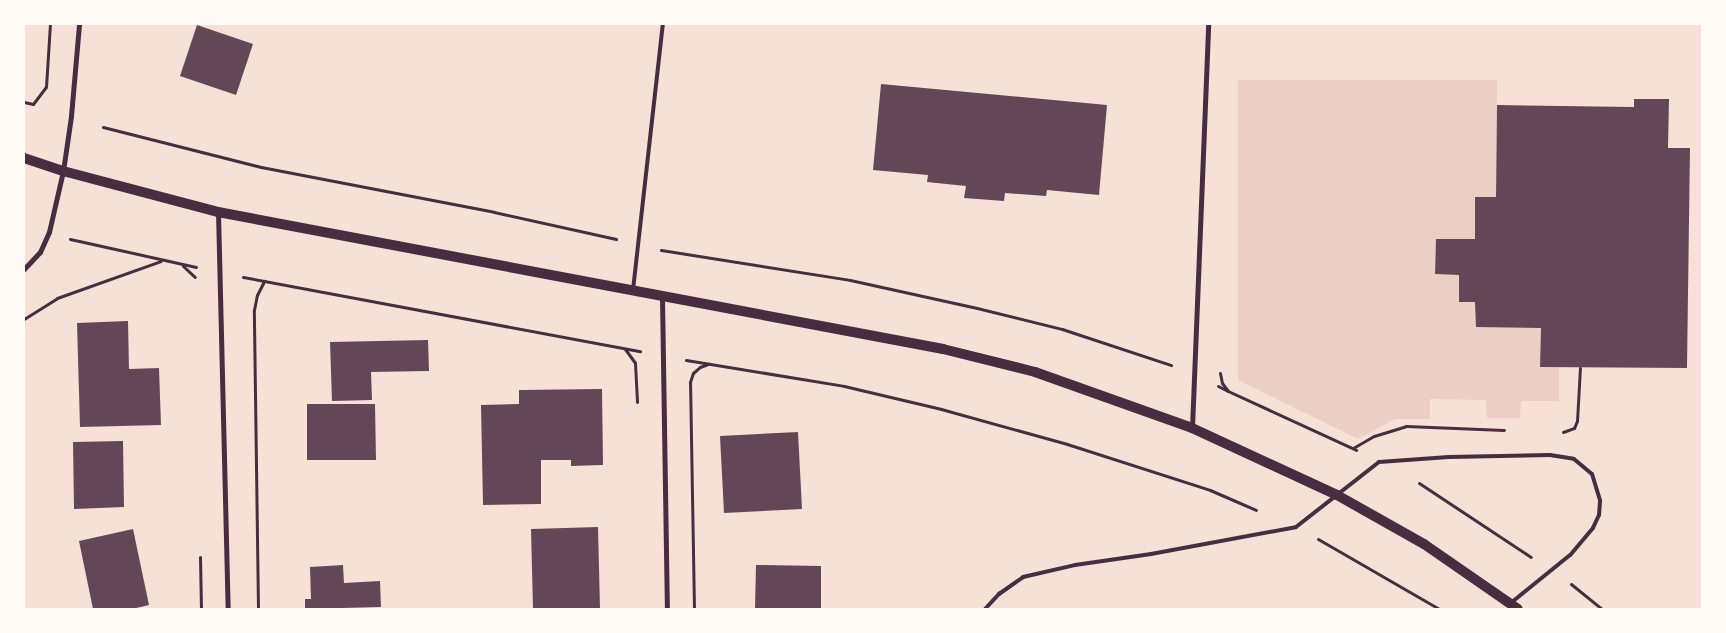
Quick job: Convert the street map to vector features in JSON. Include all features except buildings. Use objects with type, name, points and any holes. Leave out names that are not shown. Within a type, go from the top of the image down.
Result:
[{"type":"main road","points":[[24,158],[63,171],[218,212],[962,354],[1035,372],[1192,428],[1337,496],[1424,544],[1514,606]]},
{"type":"street","points":[[24,270],[40,252],[49,232],[63,171],[71,116],[79,24]]},
{"type":"street","points":[[1192,428],[1208,24]]},
{"type":"street","points":[[218,212],[228,609]]},
{"type":"street","points":[[662,296],[667,609]]},
{"type":"lane","points":[[632,291],[663,24]]},
{"type":"lane","points":[[984,609],[999,594],[1023,577],[1075,565],[1151,554],[1296,527],[1380,462],[1495,456],[1562,456],[1574,459],[1592,474],[1600,501],[1599,515],[1582,542],[1514,606]]},
{"type":"path","points":[[24,102],[33,104],[46,87],[50,24]]},
{"type":"path","points":[[102,128],[261,167],[494,212],[660,249],[850,280],[1062,329],[1147,355],[1194,374],[1352,448],[1428,488],[1551,570],[1602,609]]},
{"type":"path","points":[[88,245],[264,281],[663,356],[844,386],[941,409],[1031,434],[1210,490],[1296,527],[1438,609]]},
{"type":"path","points":[[24,319],[57,298],[162,261]]},
{"type":"path","points":[[258,609],[254,310],[257,295],[264,281]]},
{"type":"path","points":[[694,609],[690,382],[693,373],[700,367],[709,364]]},
{"type":"path","points":[[1220,368],[1222,383],[1228,391]]},
{"type":"path","points":[[1561,432],[1574,428],[1577,422],[1580,368]]},
{"type":"path","points":[[1352,448],[1374,436],[1406,426],[1513,430]]},
{"type":"shaded area","points":[[1238,80],[1497,80],[1496,197],[1475,197],[1475,239],[1436,239],[1435,274],[1459,275],[1459,302],[1475,302],[1541,328],[1540,367],[1559,367],[1559,401],[1521,401],[1520,418],[1487,418],[1486,400],[1430,399],[1430,419],[1395,419],[1358,439],[1238,380]]}]
